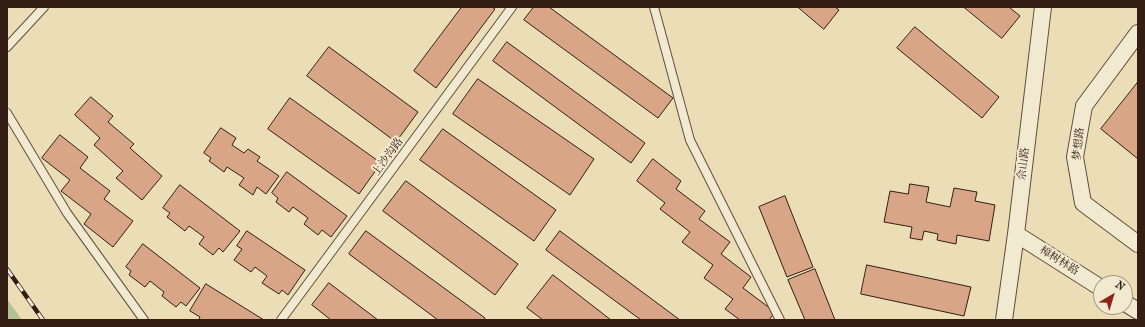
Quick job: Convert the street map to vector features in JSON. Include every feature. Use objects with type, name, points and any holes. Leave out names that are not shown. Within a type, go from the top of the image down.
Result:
[{"type":"street","name":"佘山路","points":[[1004,320],[1016,234],[1043,7]]},
{"type":"street","name":"梦想路","points":[[1138,34],[1084,106],[1075,157],[1083,203],[1138,244]]},
{"type":"street","name":"樟树林路","points":[[1016,234],[1093,283]]},
{"type":"lane","points":[[7,47],[44,7]]},
{"type":"lane","name":"上沙沟路","points":[[281,320],[512,7]]},
{"type":"lane","points":[[654,7],[690,140],[780,320]]},
{"type":"lane","points":[[7,113],[67,213],[144,320]]},
{"type":"green space","points":[[7,299],[22,320],[7,320]]},
{"type":"building","points":[[462,7],[492,7],[495,9],[436,88],[414,71]]},
{"type":"building","points":[[534,7],[549,7],[673,98],[658,118],[524,20]]},
{"type":"building","points":[[798,7],[835,7],[839,10],[824,29]]},
{"type":"building","points":[[964,7],[1009,7],[1020,16],[1002,38]]},
{"type":"building","points":[[915,27],[999,97],[982,118],[897,48]]},
{"type":"building","points":[[507,42],[645,143],[631,163],[493,61]]},
{"type":"building","points":[[329,47],[418,112],[396,142],[307,76]]},
{"type":"building","points":[[478,79],[594,159],[570,195],[453,114]]},
{"type":"building","points":[[1138,82],[1138,159],[1101,129]]},
{"type":"building","points":[[91,97],[113,116],[108,122],[134,144],[130,148],[162,176],[142,200],[116,178],[123,171],[94,145],[100,138],[75,115]]},
{"type":"building","points":[[290,98],[381,163],[359,194],[268,129]]},
{"type":"building","points":[[221,128],[236,138],[232,145],[244,153],[248,149],[260,157],[257,161],[279,176],[266,194],[257,187],[253,195],[239,185],[244,178],[227,167],[224,172],[209,161],[211,158],[204,153]]},
{"type":"building","points":[[443,129],[556,210],[534,241],[420,160]]},
{"type":"building","points":[[60,135],[88,157],[80,168],[110,191],[104,199],[133,221],[113,247],[84,224],[91,214],[61,191],[70,180],[42,158]]},
{"type":"building","points":[[653,159],[681,181],[676,189],[705,211],[699,219],[730,242],[721,254],[751,277],[743,288],[775,312],[769,320],[740,320],[725,309],[733,299],[704,278],[713,265],[682,242],[690,232],[660,209],[665,203],[637,181]]},
{"type":"building","points":[[287,172],[347,216],[331,237],[322,230],[318,235],[304,224],[308,218],[293,207],[289,212],[276,202],[278,198],[272,193]]},
{"type":"building","points":[[406,181],[518,264],[495,295],[383,211]]},
{"type":"building","points":[[910,184],[929,187],[926,202],[950,207],[954,188],[977,192],[975,201],[995,205],[989,241],[957,235],[956,244],[937,240],[938,234],[924,231],[922,240],[910,238],[912,227],[884,222],[890,191],[908,194]]},
{"type":"building","points":[[180,185],[240,231],[223,252],[219,248],[213,255],[199,244],[204,237],[189,226],[185,231],[167,217],[170,213],[163,208]]},
{"type":"building","points":[[785,196],[813,267],[787,277],[759,207]]},
{"type":"building","points":[[247,231],[305,270],[288,295],[282,290],[279,294],[262,283],[267,276],[255,267],[251,272],[234,260],[242,249],[237,246]]},
{"type":"building","points":[[366,231],[485,318],[484,320],[438,320],[349,254]]},
{"type":"building","points":[[560,231],[680,320],[641,320],[546,250]]},
{"type":"building","points":[[143,244],[200,288],[186,306],[181,302],[176,307],[162,296],[164,292],[150,281],[145,287],[129,275],[131,271],[126,267]]},
{"type":"building","points":[[867,265],[971,287],[964,316],[861,294]]},
{"type":"building","points":[[815,269],[835,320],[805,320],[788,280]]},
{"type":"building","points":[[553,275],[611,320],[543,320],[527,308]]},
{"type":"building","points":[[329,283],[378,320],[331,320],[312,305]]},
{"type":"building","points":[[206,284],[264,320],[199,320],[200,317],[190,311]]},
{"type":"railway","points":[[7,269],[43,320]]}]
